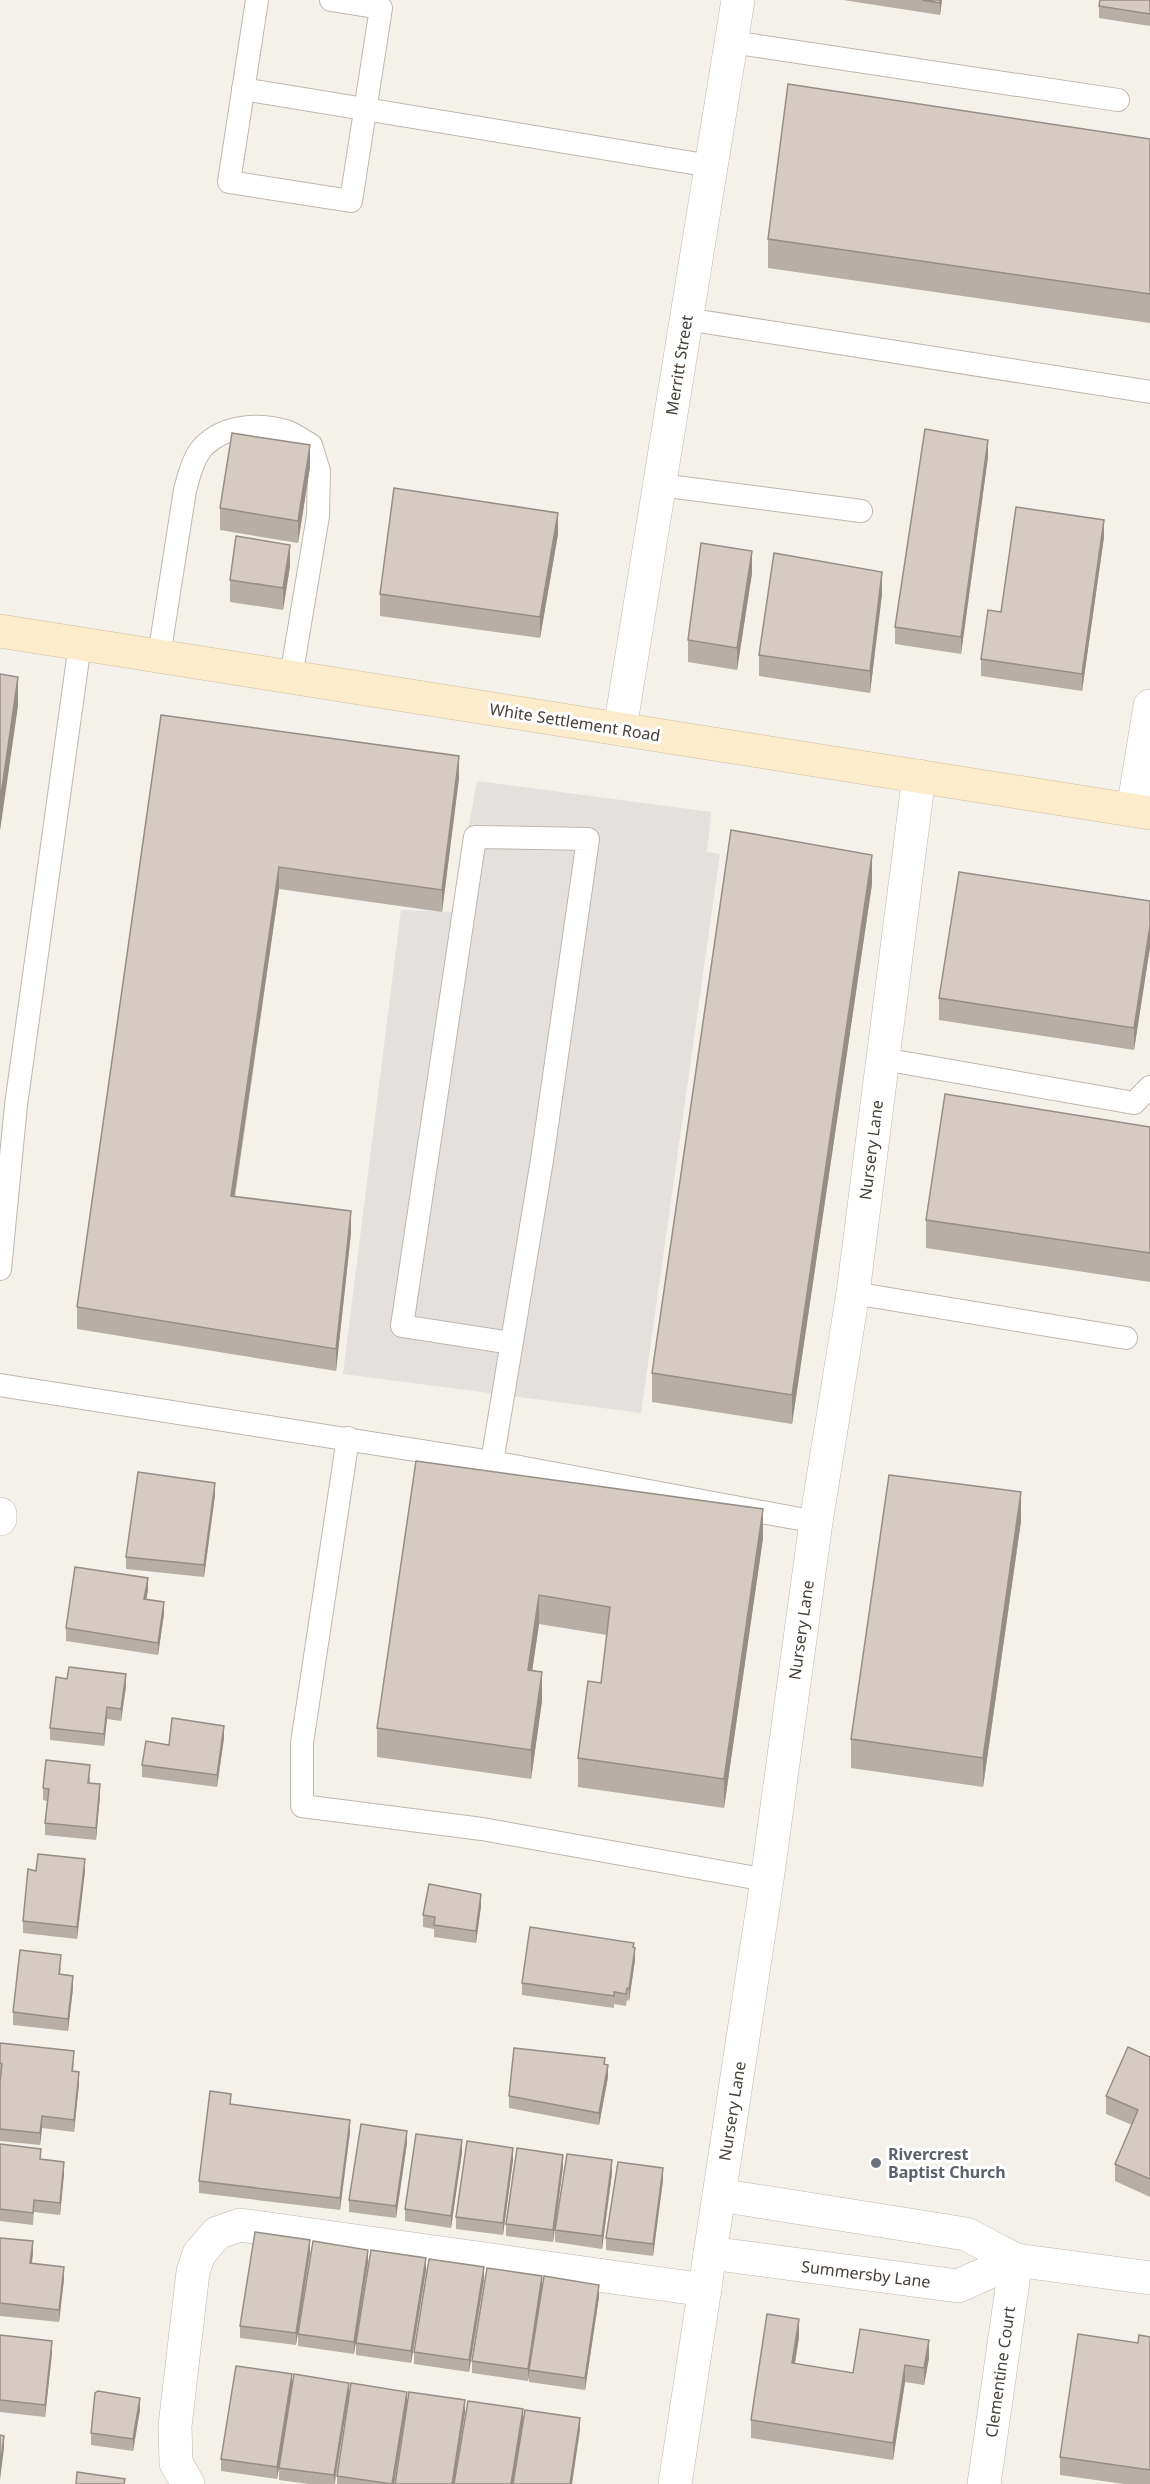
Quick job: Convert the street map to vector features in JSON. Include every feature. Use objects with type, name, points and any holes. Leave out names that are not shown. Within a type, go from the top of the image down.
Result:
[{"type":"main road","name":"White Settlement Road","points":[[0,631],[1142,811]]},
{"type":"street","name":"Merritt Street","points":[[620,729],[738,0]]},
{"type":"street","points":[[1142,811],[1149,714]]},
{"type":"street","name":"Nursery Lane","points":[[675,2484],[767,1880],[816,1522],[852,1293],[919,776]]},
{"type":"street","points":[[719,2195],[966,2234],[1016,2259],[1150,2278]]},
{"type":"street","points":[[188,2484],[176,2463],[175,2435],[183,2349],[193,2272],[199,2254],[217,2233],[240,2225],[705,2290]]},
{"type":"street","name":"Summersby Lane","points":[[710,2253],[958,2286],[1016,2259]]},
{"type":"street","name":"Clementine Court","points":[[984,2484],[1016,2259]]},
{"type":"lane","points":[[257,0],[229,182],[351,201],[381,8],[331,0]]},
{"type":"lane","points":[[731,42],[1118,100]]},
{"type":"lane","points":[[243,89],[711,166]]},
{"type":"lane","points":[[686,319],[1150,392]]},
{"type":"lane","points":[[159,656],[185,490],[191,469],[202,448],[222,432],[249,426],[286,431],[311,445],[319,471],[318,516],[291,677]]},
{"type":"lane","points":[[660,484],[861,511]]},
{"type":"lane","points":[[0,1269],[8,1104],[80,644]]},
{"type":"lane","points":[[492,1462],[542,1160],[588,839],[475,837],[471,860],[402,1326],[511,1343]]},
{"type":"lane","points":[[883,1059],[1134,1103],[1150,1087]]},
{"type":"lane","points":[[852,1293],[1126,1338]]},
{"type":"lane","points":[[0,1385],[492,1462],[816,1522]]},
{"type":"lane","points":[[348,1438],[302,1743],[303,1806],[482,1829],[767,1880]]},
{"type":"shaded area","points":[[477,781],[711,812],[707,852],[720,854],[641,1413],[343,1374],[401,910],[453,912]]},
{"type":"building","points":[[922,0],[940,0],[940,3]]},
{"type":"building","points":[[1100,0],[1150,0],[1150,14],[1099,6]]},
{"type":"building","points":[[788,84],[1150,139],[1150,294],[768,239]]},
{"type":"building","points":[[925,429],[988,440],[961,637],[895,627]]},
{"type":"building","points":[[232,433],[310,445],[298,521],[220,508]]},
{"type":"building","points":[[394,488],[558,513],[540,617],[380,594]]},
{"type":"building","points":[[1016,507],[1104,520],[1082,674],[981,659],[988,610],[1001,612]]},
{"type":"building","points":[[236,536],[290,545],[283,588],[230,580]]},
{"type":"building","points":[[701,543],[752,551],[737,648],[688,640]]},
{"type":"building","points":[[774,553],[882,572],[870,671],[759,655]]},
{"type":"building","points":[[0,674],[18,677],[0,802]]},
{"type":"building","points":[[161,715],[459,756],[442,890],[279,867],[231,1196],[351,1211],[336,1349],[77,1307]]},
{"type":"building","points":[[731,830],[872,855],[792,1395],[652,1373]]},
{"type":"building","points":[[959,872],[1150,901],[1150,926],[1134,1028],[939,998]]},
{"type":"building","points":[[945,1094],[1150,1127],[1150,1253],[926,1220]]},
{"type":"building","points":[[416,1461],[763,1509],[724,1779],[578,1758],[588,1681],[601,1683],[610,1607],[539,1595],[528,1670],[542,1672],[531,1750],[377,1728]]},
{"type":"building","points":[[138,1472],[215,1483],[204,1565],[126,1557]]},
{"type":"building","points":[[889,1475],[1021,1492],[983,1758],[851,1739]]},
{"type":"building","points":[[75,1567],[148,1578],[144,1599],[164,1602],[158,1643],[66,1628]]},
{"type":"building","points":[[69,1667],[126,1674],[121,1709],[107,1707],[104,1734],[50,1728],[56,1677],[67,1679]]},
{"type":"building","points":[[172,1718],[224,1726],[217,1775],[142,1765],[146,1741],[169,1745]]},
{"type":"building","points":[[46,1760],[90,1765],[88,1783],[100,1784],[96,1828],[45,1823],[49,1789],[43,1788]]},
{"type":"building","points":[[38,1854],[85,1859],[77,1927],[23,1921],[28,1869],[36,1871]]},
{"type":"building","points":[[429,1884],[481,1894],[476,1931],[434,1925],[435,1917],[423,1915]]},
{"type":"building","points":[[530,1927],[634,1943],[629,1989],[627,1988],[626,1994],[614,1992],[614,1996],[522,1983]]},
{"type":"building","points":[[20,1950],[61,1955],[59,1974],[73,1976],[68,2019],[13,2012]]},
{"type":"building","points":[[0,2043],[74,2051],[72,2071],[79,2072],[74,2120],[42,2116],[40,2133],[0,2129],[2,2064],[0,2063]]},
{"type":"building","points":[[1128,2047],[1150,2057],[1150,2179],[1115,2164],[1138,2110],[1106,2096]]},
{"type":"building","points":[[514,2048],[605,2058],[604,2064],[608,2065],[599,2113],[509,2096]]},
{"type":"building","points":[[210,2091],[231,2094],[230,2104],[350,2120],[340,2198],[199,2181]]},
{"type":"building","points":[[361,2124],[407,2131],[396,2206],[349,2200]]},
{"type":"building","points":[[416,2134],[462,2140],[451,2216],[405,2209]]},
{"type":"building","points":[[467,2141],[513,2148],[503,2223],[456,2217]]},
{"type":"building","points":[[0,2144],[41,2149],[40,2159],[64,2162],[60,2203],[34,2200],[33,2213],[0,2209]]},
{"type":"building","points":[[517,2148],[563,2155],[553,2230],[506,2224]]},
{"type":"building","points":[[567,2154],[612,2160],[602,2236],[555,2230]]},
{"type":"building","points":[[618,2162],[663,2168],[653,2244],[606,2238]]},
{"type":"building","points":[[255,2232],[310,2240],[296,2333],[240,2326]]},
{"type":"building","points":[[0,2238],[33,2241],[30,2263],[64,2267],[59,2310],[0,2303]]},
{"type":"building","points":[[313,2241],[368,2250],[354,2342],[298,2334]]},
{"type":"building","points":[[371,2250],[426,2258],[411,2351],[356,2343]]},
{"type":"building","points":[[429,2259],[484,2267],[469,2360],[414,2352]]},
{"type":"building","points":[[487,2268],[542,2276],[528,2369],[472,2361]]},
{"type":"building","points":[[544,2276],[599,2285],[585,2378],[529,2370]]},
{"type":"building","points":[[767,2314],[799,2319],[792,2363],[853,2373],[860,2329],[929,2340],[924,2368],[905,2365],[893,2443],[751,2420]]},
{"type":"building","points":[[1078,2334],[1138,2343],[1139,2335],[1150,2337],[1150,2470],[1060,2457]]},
{"type":"building","points":[[0,2335],[52,2341],[45,2405],[0,2400]]},
{"type":"building","points":[[236,2366],[292,2374],[277,2467],[221,2459]]},
{"type":"building","points":[[294,2374],[349,2383],[334,2475],[279,2468]]},
{"type":"building","points":[[351,2383],[407,2392],[392,2484],[337,2476]]},
{"type":"building","points":[[98,2391],[140,2398],[133,2439],[91,2433],[95,2393]]},
{"type":"building","points":[[409,2392],[465,2400],[452,2484],[395,2484]]},
{"type":"building","points":[[468,2401],[523,2409],[511,2484],[454,2484]]},
{"type":"building","points":[[525,2410],[580,2418],[570,2484],[513,2484]]},
{"type":"building","points":[[0,2435],[4,2436],[0,2468]]},
{"type":"building","points":[[77,2472],[125,2479],[124,2484],[76,2484]]},
{"type":"place","name":"Rivercrest Baptist Church","points":[[876,2163]]}]
